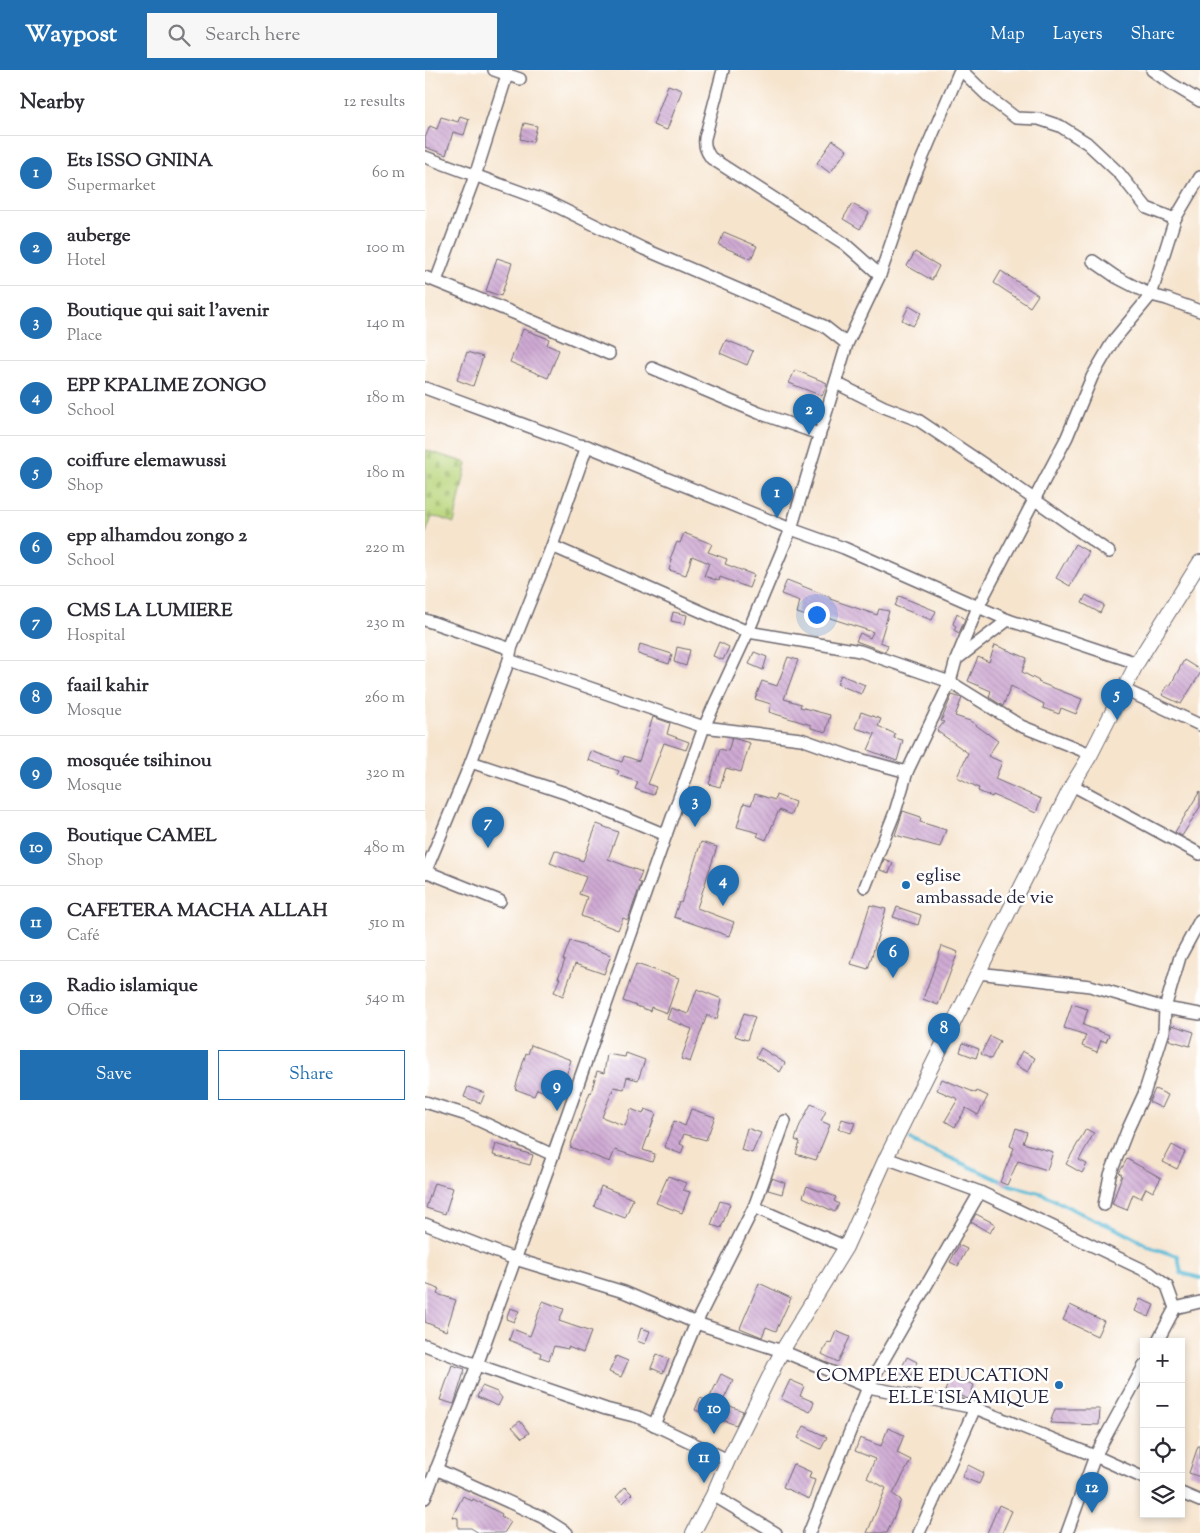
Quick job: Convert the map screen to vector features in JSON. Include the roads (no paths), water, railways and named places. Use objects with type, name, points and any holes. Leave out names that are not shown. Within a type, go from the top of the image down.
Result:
[{"type":"street","points":[[494,70],[520,79]]},
{"type":"street","points":[[723,70],[705,138],[704,146],[711,158],[845,244],[880,275]]},
{"type":"street","points":[[425,1498],[477,1365],[553,1156],[704,726],[747,632],[791,528],[847,344],[880,275],[913,180],[960,70],[991,99],[1016,118],[1039,120],[1060,126],[1087,143],[1119,173],[1147,208],[1175,219]]},
{"type":"street","points":[[1152,70],[1200,101]]},
{"type":"street","points":[[507,75],[475,176],[431,279],[609,354]]},
{"type":"street","points":[[425,157],[548,202],[644,249],[824,326],[847,344]]},
{"type":"street","points":[[865,887],[895,812],[907,772],[950,682],[955,660],[978,607],[1067,437],[1091,377],[1113,340],[1151,295],[1175,219],[1200,177]]},
{"type":"street","points":[[1093,261],[1116,277],[1151,295],[1200,311]]},
{"type":"street","points":[[652,368],[759,413],[819,434]]},
{"type":"street","points":[[836,383],[884,407],[918,420],[1109,552]]},
{"type":"street","points":[[425,388],[579,445],[587,446],[844,548],[1008,620],[1137,663]]},
{"type":"street","points":[[499,901],[425,872],[471,762],[552,546],[587,446]]},
{"type":"street","points":[[552,546],[747,632],[860,652],[950,682],[1021,726],[1091,754]]},
{"type":"street","points":[[693,1533],[782,1351],[846,1247],[886,1158],[1072,786],[1091,754],[1137,663],[1200,562]]},
{"type":"street","points":[[425,620],[510,655],[704,726],[801,739],[852,757],[907,772]]},
{"type":"street","points":[[955,660],[1008,620]]},
{"type":"street","points":[[1123,689],[1200,725]]},
{"type":"street","points":[[471,762],[565,793],[665,835]]},
{"type":"street","points":[[1072,786],[1200,854]]},
{"type":"street","points":[[1104,1206],[1110,1175],[1143,1094],[1164,1031],[1165,1008],[1181,957],[1200,920]]},
{"type":"street","points":[[978,973],[1090,986],[1165,1008],[1200,1014]]},
{"type":"street","points":[[425,1102],[467,1115],[553,1156]]},
{"type":"street","points":[[654,1425],[696,1323],[754,1207],[785,1121]]},
{"type":"street","points":[[886,1158],[980,1192],[1150,1273],[1167,1286],[1175,1308],[1159,1338]]},
{"type":"street","points":[[809,1533],[867,1387],[980,1192]]},
{"type":"street","points":[[754,1207],[846,1247]]},
{"type":"street","points":[[425,1224],[515,1259],[624,1292],[696,1323],[782,1351],[867,1387],[975,1408],[1140,1476]]},
{"type":"street","points":[[1175,1308],[1200,1302]]},
{"type":"street","points":[[425,1345],[477,1365],[638,1418],[728,1460]]},
{"type":"street","points":[[1067,1533],[1095,1456],[1140,1373]]},
{"type":"street","points":[[919,1533],[975,1408]]},
{"type":"street","points":[[436,1469],[543,1517],[565,1533]]},
{"type":"street","points":[[713,1495],[776,1533]]},
{"type":"street","points":[[1185,1495],[1200,1501]]},
{"type":"waterway","points":[[911,1140],[1010,1185],[1043,1194],[1152,1248],[1178,1256],[1181,1273],[1200,1278]]},
{"type":"place","name":"auberge","points":[[809,435]]},
{"type":"place","name":"Ets ISSO GNINA","points":[[777,518]]},
{"type":"place","name":"coiffure elemawussi","points":[[1117,720]]},
{"type":"place","name":"Boutique qui sait l'avenir","points":[[695,827]]},
{"type":"place","name":"CMS LA LUMIERE","points":[[488,848]]},
{"type":"place","name":"eglise ambassade de vie","points":[[906,885]]},
{"type":"place","name":"EPP KPALIME ZONGO","points":[[723,906]]},
{"type":"place","name":"epp alhamdou zongo 2","points":[[893,978]]},
{"type":"place","name":"faail kahir","points":[[944,1054]]},
{"type":"place","name":"mosquée tsihinou","points":[[557,1111]]},
{"type":"place","name":"COMPLEXE EDUCATION ELLE ISLAMIQUE","points":[[1059,1385]]},
{"type":"place","name":"Boutique CAMEL","points":[[714,1434]]},
{"type":"place","name":"CAFETERA MACHA ALLAH","points":[[704,1483]]},
{"type":"place","name":"Radio islamique","points":[[1092,1513]]}]
